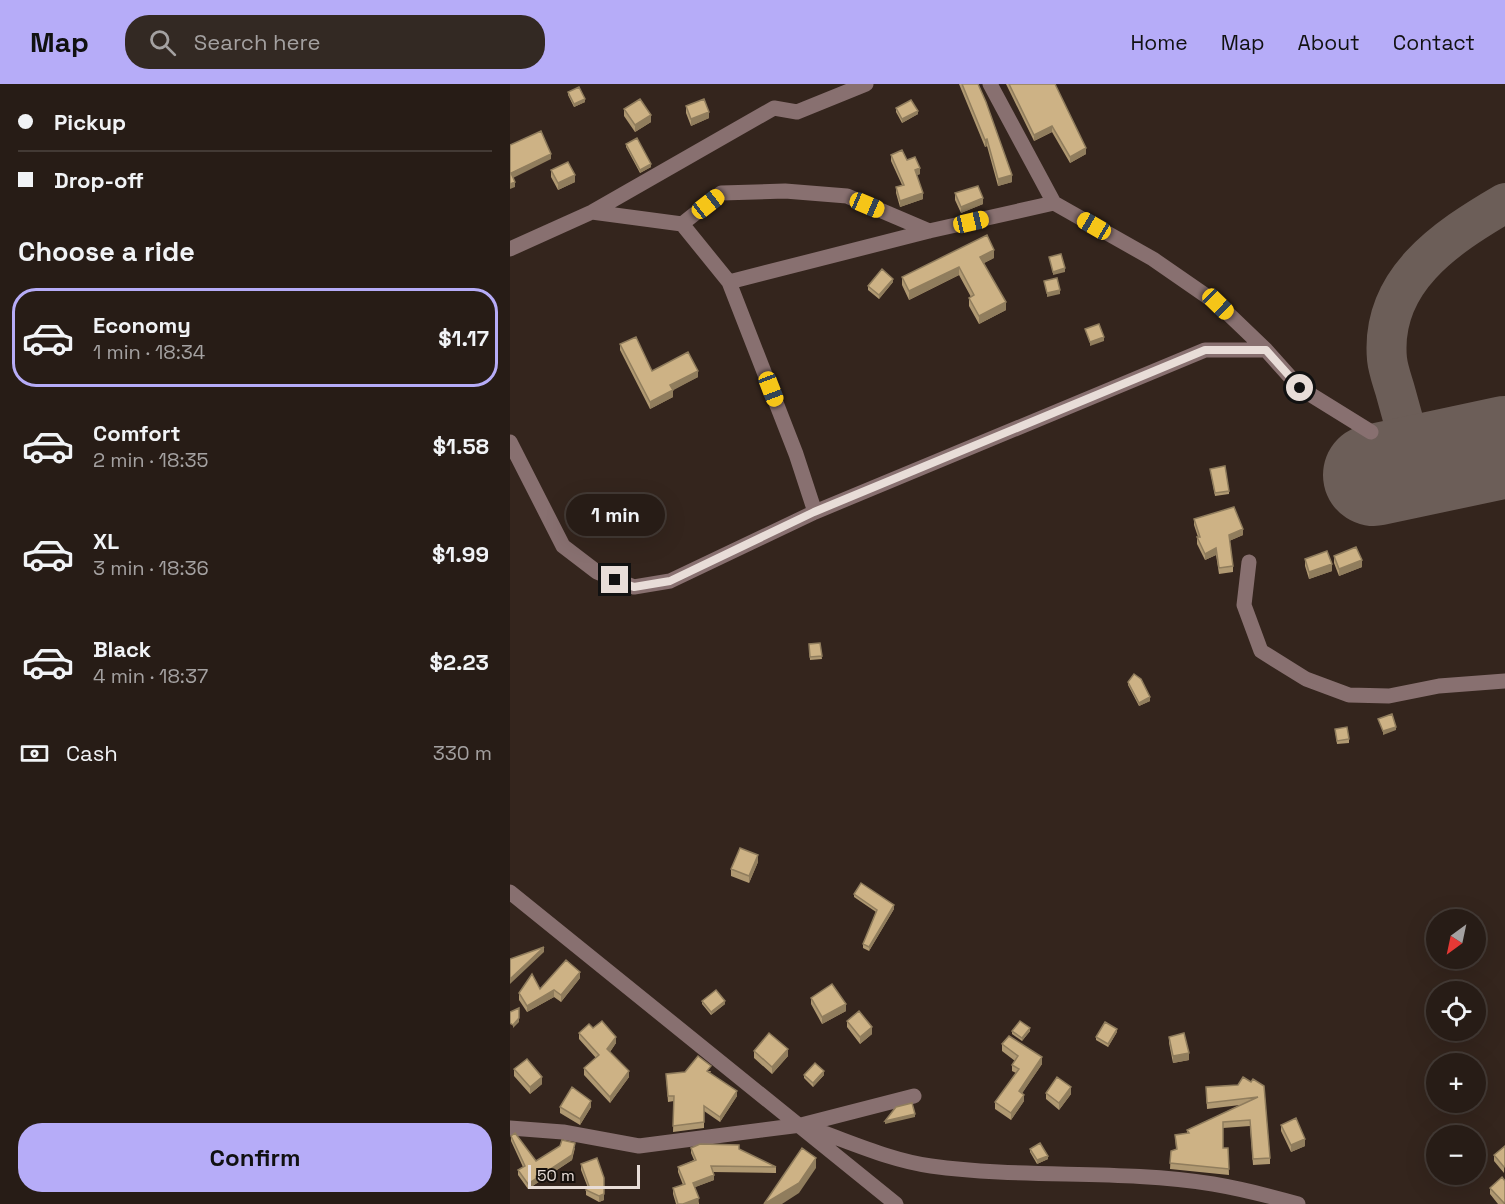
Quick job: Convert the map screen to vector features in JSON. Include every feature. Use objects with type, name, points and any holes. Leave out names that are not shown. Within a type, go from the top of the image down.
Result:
[{"type":"street","points":[[510,249],[591,212],[774,108],[797,112],[866,84]]},
{"type":"street","points":[[990,84],[1054,203],[1153,259],[1218,304],[1266,350],[1300,388],[1371,432]]},
{"type":"street","points":[[682,224],[722,193],[785,191],[847,196],[930,231]]},
{"type":"street","points":[[729,282],[930,231],[1054,203]]},
{"type":"street","points":[[591,212],[682,224],[729,282],[796,454],[814,512]]},
{"type":"street","points":[[510,442],[563,546],[597,572],[634,587],[670,581],[814,512],[1205,350],[1266,350]]},
{"type":"street","points":[[1249,562],[1244,605],[1261,651],[1306,679],[1349,695],[1389,696],[1439,686],[1505,681]]},
{"type":"street","points":[[510,892],[896,1204]]},
{"type":"street","points":[[510,1128],[563,1132],[639,1146],[801,1125],[914,1096]]},
{"type":"street","points":[[801,1125],[889,1156],[928,1166],[1201,1183],[1298,1204]]},
{"type":"building","points":[[962,84],[978,84],[1012,175],[998,179],[987,139],[985,140]]},
{"type":"building","points":[[1009,84],[1055,84],[1086,148],[1070,157],[1052,126],[1034,135]]},
{"type":"building","points":[[579,87],[585,99],[574,104],[568,92]]},
{"type":"building","points":[[640,99],[651,115],[635,125],[624,109]]},
{"type":"building","points":[[704,99],[709,112],[691,119],[686,106]]},
{"type":"building","points":[[911,100],[918,111],[902,119],[896,108]]},
{"type":"building","points":[[541,131],[551,154],[511,173],[515,182],[510,184],[510,145]]},
{"type":"building","points":[[637,138],[651,164],[640,170],[626,144]]},
{"type":"building","points":[[902,150],[907,160],[915,157],[920,168],[915,170],[923,193],[900,201],[896,187],[904,185],[891,155]]},
{"type":"building","points":[[568,162],[575,175],[558,183],[551,170]]},
{"type":"building","points":[[978,186],[983,198],[961,207],[955,193]]},
{"type":"building","points":[[987,235],[994,250],[980,257],[1006,302],[979,316],[969,298],[974,295],[959,267],[909,291],[902,277]]},
{"type":"building","points":[[1061,254],[1065,268],[1053,272],[1049,257]]},
{"type":"building","points":[[882,269],[893,279],[879,295],[868,286]]},
{"type":"building","points":[[1057,278],[1060,290],[1047,293],[1044,281]]},
{"type":"building","points":[[1099,324],[1104,337],[1090,342],[1085,329]]},
{"type":"building","points":[[636,337],[652,371],[688,352],[698,371],[670,385],[673,390],[650,402],[620,344]]},
{"type":"building","points":[[1225,466],[1229,491],[1215,493],[1210,469]]},
{"type":"building","points":[[1234,507],[1243,529],[1229,535],[1233,566],[1219,568],[1216,548],[1205,554],[1197,537],[1200,537],[1194,519]]},
{"type":"building","points":[[1356,547],[1362,560],[1339,569],[1334,556]]},
{"type":"building","points":[[1327,551],[1332,564],[1309,572],[1305,559]]},
{"type":"building","points":[[820,643],[822,656],[810,657],[809,644]]},
{"type":"building","points":[[1134,674],[1141,679],[1150,697],[1139,703],[1128,682]]},
{"type":"building","points":[[1392,714],[1396,727],[1383,731],[1378,719]]},
{"type":"building","points":[[1347,727],[1349,739],[1337,741],[1335,729]]},
{"type":"building","points":[[740,848],[758,855],[749,876],[731,869]]},
{"type":"building","points":[[861,883],[894,905],[869,947],[863,944],[877,910],[854,894]]},
{"type":"building","points":[[544,947],[510,979],[510,959]]},
{"type":"building","points":[[566,960],[580,972],[561,995],[554,990],[527,1006],[519,993],[532,974],[540,989]]},
{"type":"building","points":[[832,984],[846,1004],[822,1017],[811,998]]},
{"type":"building","points":[[716,990],[725,1001],[711,1012],[702,1001]]},
{"type":"building","points":[[519,1008],[519,1018],[513,1025],[510,1023],[510,1012]]},
{"type":"building","points":[[859,1011],[872,1027],[860,1037],[847,1021]]},
{"type":"building","points":[[602,1021],[616,1037],[607,1049],[629,1071],[610,1097],[584,1068],[599,1055],[579,1033],[589,1024],[593,1028]]},
{"type":"building","points":[[1020,1021],[1030,1028],[1022,1038],[1012,1031]]},
{"type":"building","points":[[1105,1022],[1117,1029],[1108,1044],[1096,1037]]},
{"type":"building","points":[[769,1033],[788,1049],[772,1067],[754,1051]]},
{"type":"building","points":[[1184,1033],[1189,1053],[1173,1056],[1169,1037]]},
{"type":"building","points":[[1009,1036],[1042,1057],[1019,1091],[1024,1095],[1011,1113],[995,1102],[1019,1069],[1012,1065],[1018,1056],[1002,1044]]},
{"type":"building","points":[[698,1056],[711,1066],[707,1071],[737,1091],[720,1117],[704,1106],[704,1122],[673,1126],[674,1096],[668,1096],[666,1074],[685,1072]]},
{"type":"building","points":[[527,1059],[542,1077],[530,1087],[514,1069]]},
{"type":"building","points":[[815,1063],[824,1071],[813,1083],[804,1075]]},
{"type":"building","points":[[1057,1077],[1071,1087],[1059,1103],[1046,1093]]},
{"type":"building","points":[[1243,1077],[1251,1082],[1253,1079],[1264,1086],[1270,1158],[1253,1159],[1250,1120],[1223,1122],[1223,1148],[1228,1148],[1229,1169],[1170,1163],[1171,1151],[1177,1149],[1175,1135],[1189,1133],[1187,1130],[1258,1097],[1207,1103],[1206,1087],[1238,1085]]},
{"type":"building","points":[[572,1087],[591,1101],[580,1119],[560,1107]]},
{"type":"building","points":[[912,1103],[915,1114],[885,1121],[896,1107]]},
{"type":"building","points":[[1296,1118],[1305,1139],[1291,1145],[1281,1125]]},
{"type":"building","points":[[515,1133],[536,1161],[560,1146],[562,1140],[575,1143],[572,1155],[528,1184],[518,1170],[525,1166],[511,1136]]},
{"type":"building","points":[[1040,1143],[1048,1156],[1037,1160],[1030,1149]]},
{"type":"building","points":[[700,1144],[739,1145],[739,1149],[776,1167],[711,1166],[714,1175],[693,1183],[699,1198],[678,1204],[673,1188],[685,1184],[678,1167],[696,1160],[691,1148]]},
{"type":"building","points":[[1505,1146],[1505,1166],[1504,1167],[1494,1155]]},
{"type":"building","points":[[802,1148],[816,1158],[799,1183],[764,1204]]},
{"type":"building","points":[[597,1158],[604,1178],[604,1194],[599,1196],[586,1190],[589,1186],[581,1164]]},
{"type":"building","points":[[1502,1177],[1505,1181],[1504,1203],[1490,1188]]},
{"type":"taxiway","points":[[1416,466],[1387,359],[1388,331],[1394,307],[1405,285],[1439,247],[1505,203]]},
{"type":"runway","points":[[1374,475],[1505,447]]},
{"type":"route","points":[[615,580],[634,587],[670,581],[741,549],[814,512],[1205,350],[1266,350],[1300,388]]}]
